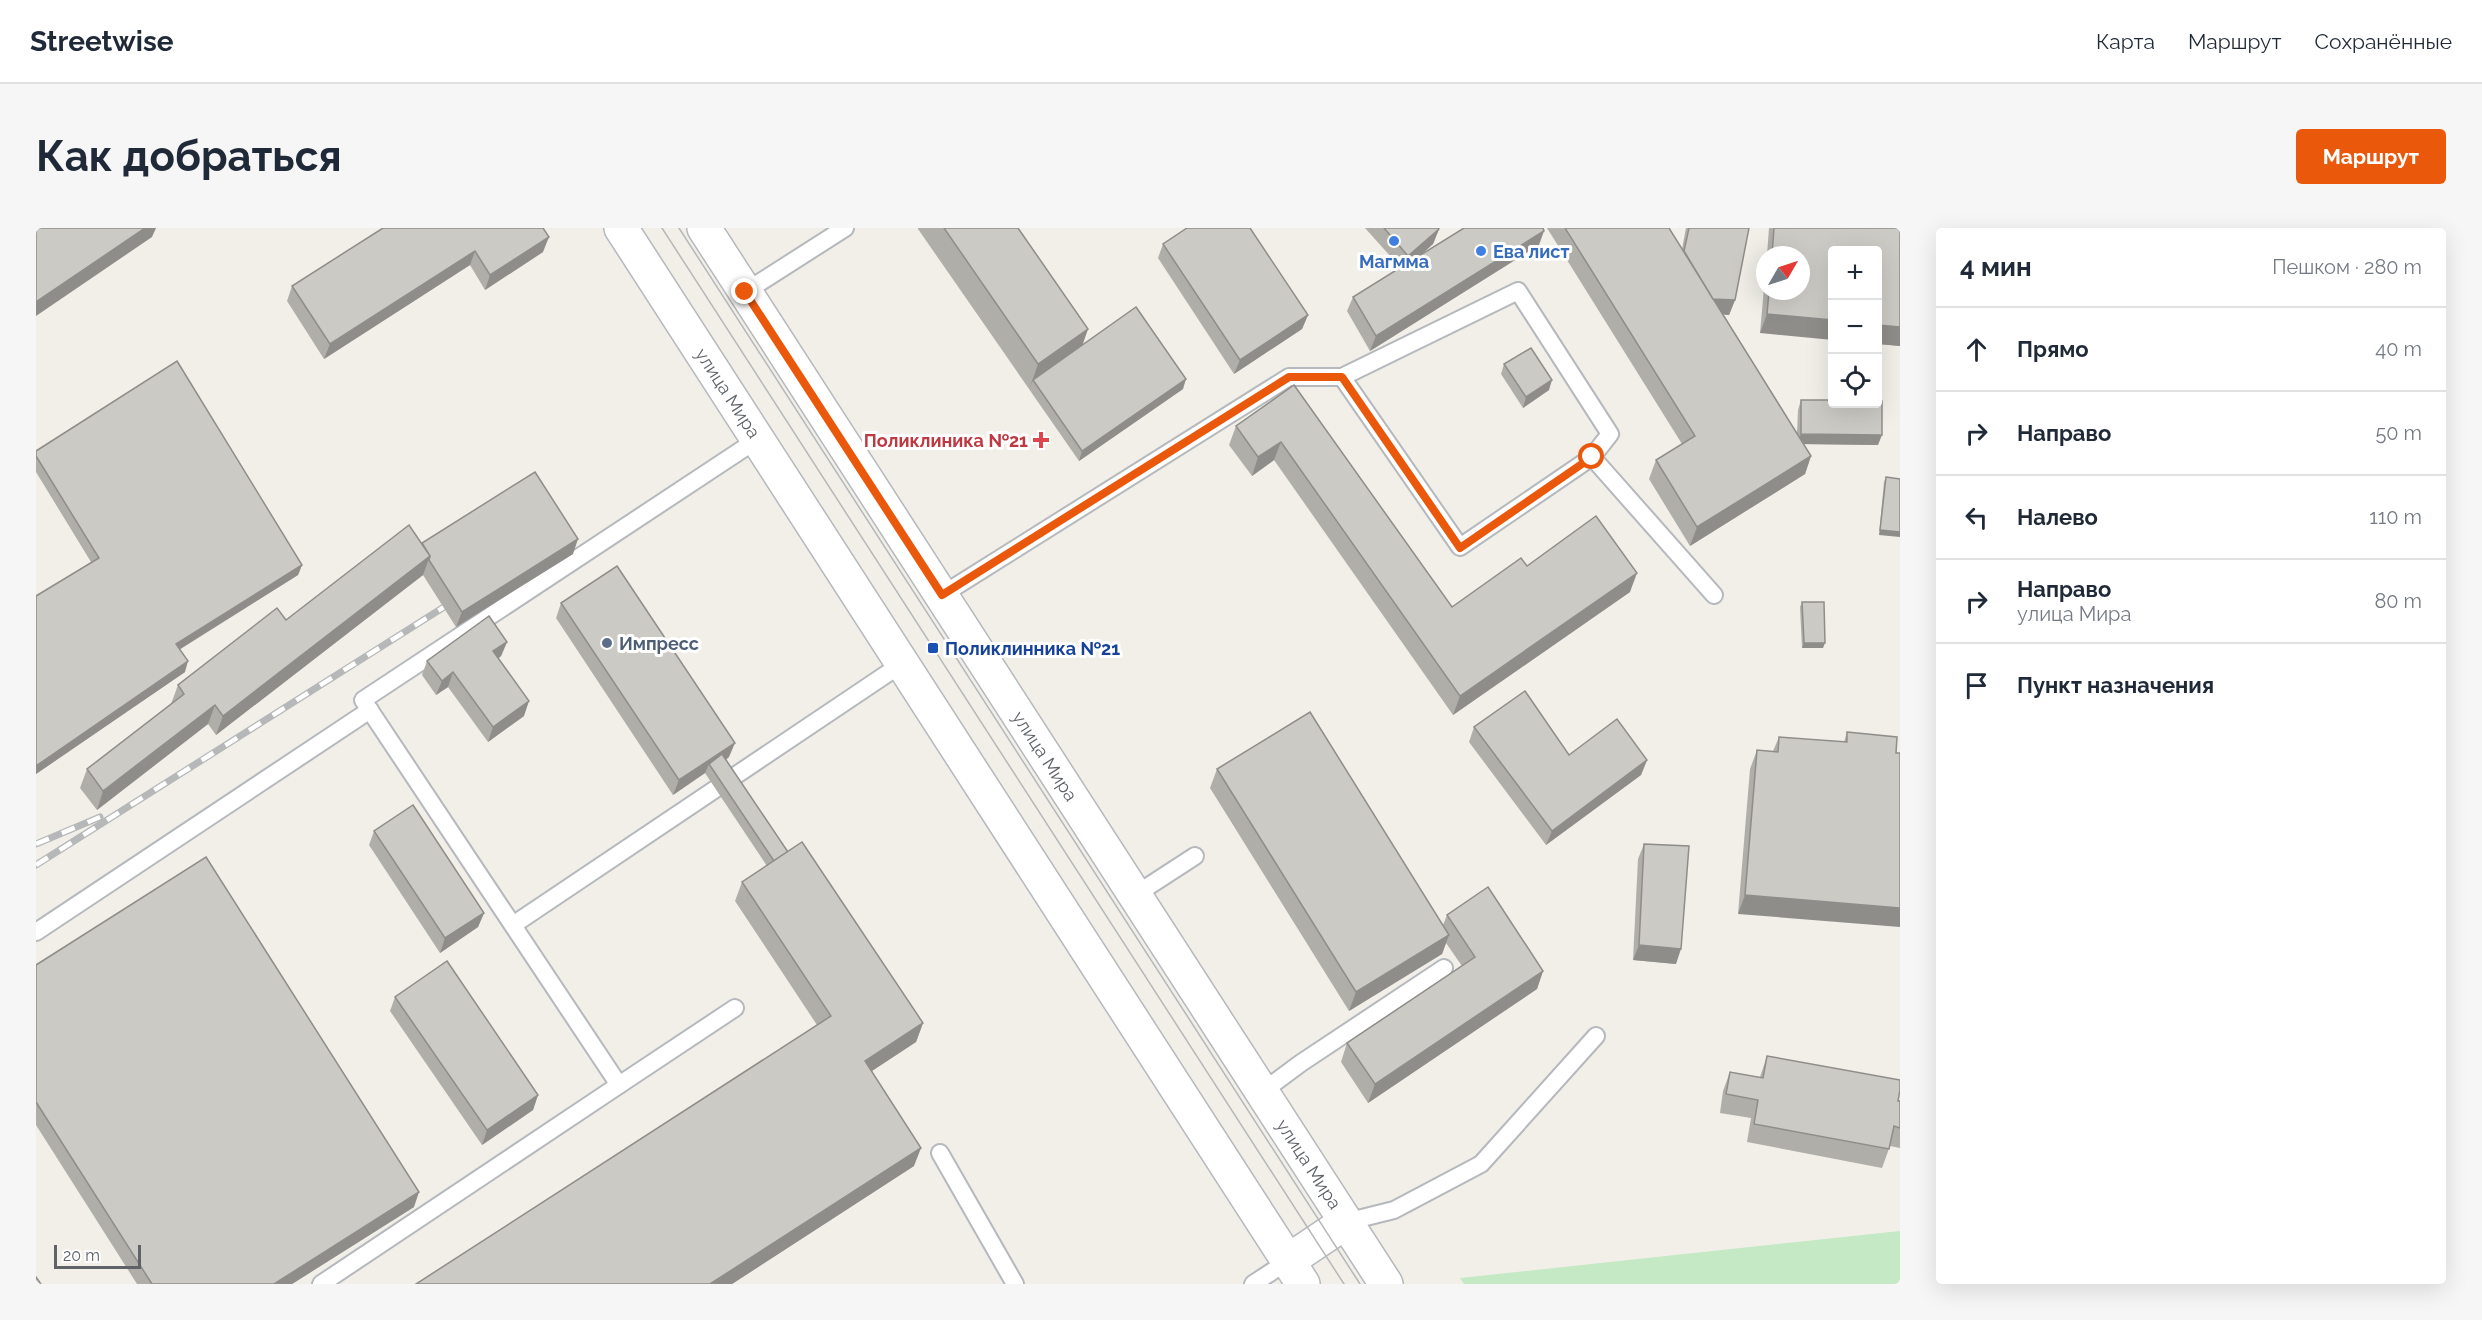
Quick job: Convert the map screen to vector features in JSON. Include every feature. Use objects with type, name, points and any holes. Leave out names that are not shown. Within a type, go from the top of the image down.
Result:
[{"type":"street","name":"улица Мира","points":[[621,228],[1295,1272]]},
{"type":"street","name":"улица Мира","points":[[704,228],[1386,1284]]},
{"type":"street","points":[[1295,1272],[1346,1222]]},
{"type":"lane","points":[[745,292],[845,228]]},
{"type":"lane","points":[[942,595],[1289,377],[1342,377],[1518,291],[1610,434],[1592,457],[1460,548],[1342,377]]},
{"type":"lane","points":[[619,1085],[363,700],[758,439]]},
{"type":"lane","points":[[1592,457],[1714,595]]},
{"type":"lane","points":[[513,926],[903,663]]},
{"type":"lane","points":[[36,932],[370,710]]},
{"type":"lane","points":[[1135,895],[1196,856]]},
{"type":"lane","points":[[1262,1092],[1301,1063],[1444,968]]},
{"type":"lane","points":[[321,1284],[735,1008]]},
{"type":"lane","points":[[1346,1222],[1394,1210],[1482,1164],[1596,1036]]},
{"type":"lane","points":[[940,1153],[1015,1284]]},
{"type":"lane","points":[[1254,1284],[1295,1272]]},
{"type":"green space","points":[[1900,1231],[1900,1284],[1464,1284],[1460,1278]]},
{"type":"building","points":[[36,228],[145,228],[36,302]]},
{"type":"building","points":[[383,228],[543,228],[549,237],[490,275],[475,251],[330,344],[292,286]]},
{"type":"building","points":[[944,228],[1018,228],[1088,329],[1038,364]]},
{"type":"building","points":[[1187,228],[1250,228],[1308,315],[1240,360],[1163,244]]},
{"type":"building","points":[[1384,228],[1438,228],[1439,229],[1408,256]]},
{"type":"building","points":[[1464,228],[1543,228],[1544,231],[1376,336],[1353,297]]},
{"type":"building","points":[[1565,228],[1669,228],[1811,456],[1697,527],[1656,460],[1695,436]]},
{"type":"building","points":[[1689,228],[1749,228],[1735,300],[1713,299],[1684,251]]},
{"type":"building","points":[[1774,228],[1900,228],[1900,327],[1882,325],[1882,246],[1828,246],[1828,320],[1767,314],[1768,300],[1810,300],[1810,246],[1773,246]]},
{"type":"building","points":[[1136,307],[1186,379],[1082,451],[1033,380]]},
{"type":"building","points":[[1531,348],[1552,380],[1526,397],[1504,364]]},
{"type":"building","points":[[177,361],[302,565],[176,644],[188,661],[36,766],[36,596],[99,558],[36,456],[36,451]]},
{"type":"building","points":[[1294,385],[1452,607],[1521,558],[1527,566],[1596,516],[1637,573],[1460,696],[1281,442],[1258,457],[1236,426]]},
{"type":"building","points":[[1801,400],[1828,400],[1828,408],[1882,408],[1882,435],[1801,434]]},
{"type":"building","points":[[535,472],[578,539],[462,612],[429,560],[430,556],[422,543]]},
{"type":"building","points":[[1886,477],[1900,479],[1900,532],[1880,530]]},
{"type":"building","points":[[409,525],[430,556],[223,716],[215,705],[103,791],[87,769],[184,694],[178,685],[277,608],[286,620]]},
{"type":"building","points":[[617,566],[735,743],[679,780],[561,603]]},
{"type":"building","points":[[1802,602],[1824,602],[1825,643],[1804,643]]},
{"type":"building","points":[[489,616],[507,642],[493,651],[529,701],[493,727],[453,672],[442,681],[427,661]]},
{"type":"building","points":[[1525,691],[1569,755],[1617,719],[1647,760],[1552,831],[1474,727]]},
{"type":"building","points":[[1310,712],[1449,935],[1356,992],[1217,769]]},
{"type":"building","points":[[1847,732],[1897,737],[1896,753],[1900,753],[1900,908],[1745,895],[1757,750],[1778,752],[1779,737],[1847,742]]},
{"type":"building","points":[[722,754],[788,852],[774,861],[709,764]]},
{"type":"building","points":[[413,805],[484,913],[445,938],[374,831]]},
{"type":"building","points":[[802,842],[923,1023],[865,1061],[921,1148],[710,1284],[416,1284],[831,1016],[742,882]]},
{"type":"building","points":[[1644,844],[1689,846],[1681,949],[1639,945]]},
{"type":"building","points":[[206,857],[419,1192],[274,1284],[152,1284],[36,1102],[36,965]]},
{"type":"building","points":[[1488,887],[1543,971],[1375,1084],[1347,1043],[1475,957],[1447,915]]},
{"type":"building","points":[[447,961],[538,1095],[487,1130],[395,997]]},
{"type":"building","points":[[1767,1056],[1900,1080],[1898,1101],[1900,1101],[1900,1128],[1894,1126],[1889,1149],[1754,1124],[1758,1100],[1726,1094],[1730,1072],[1763,1078]]},
{"type":"tram line","points":[[662,228],[1344,1284]]},
{"type":"tram line","points":[[679,228],[1360,1284]]},
{"type":"railway","points":[[36,865],[444,607]]},
{"type":"railway","points":[[36,844],[100,817]]},
{"type":"place","name":"Магмма","points":[[1394,241]]},
{"type":"place","name":"Ева лист","points":[[1481,251]]},
{"type":"place","name":"Поликлиника №21","points":[[1041,440]]},
{"type":"place","name":"Импресс","points":[[607,643]]},
{"type":"place","name":"Поликлинника №21","points":[[933,648]]},
{"type":"route","points":[[745,292],[942,595],[1289,377],[1342,377],[1460,548],[1592,457]]}]
